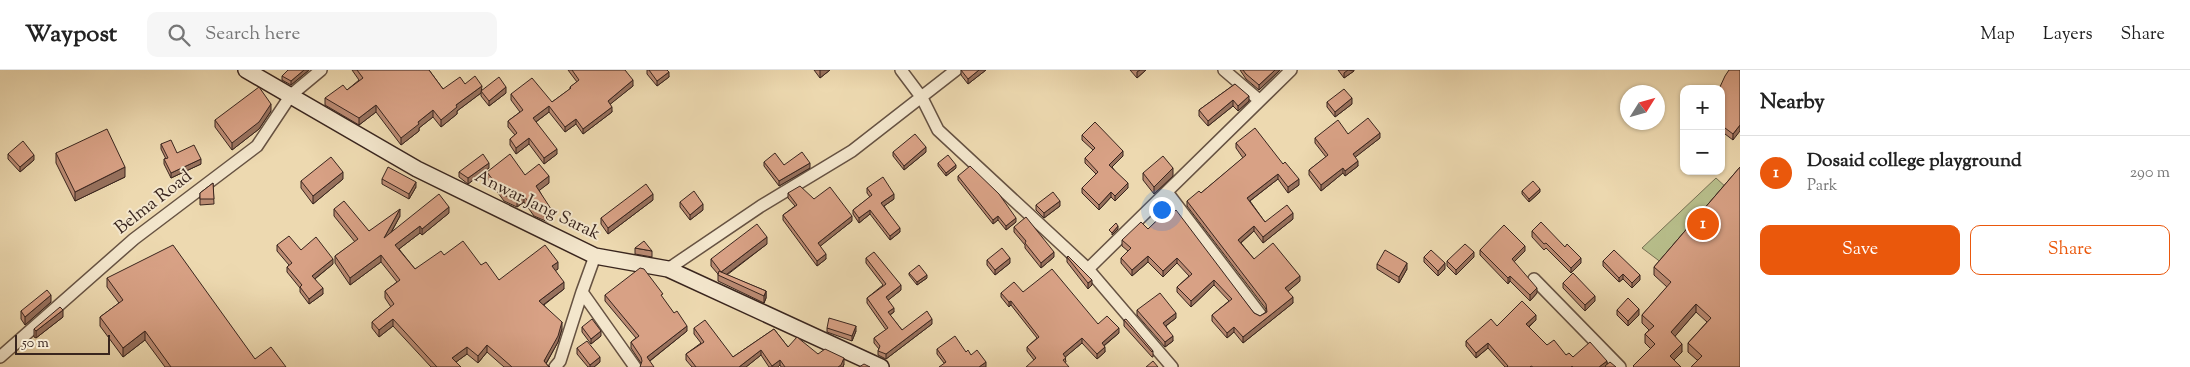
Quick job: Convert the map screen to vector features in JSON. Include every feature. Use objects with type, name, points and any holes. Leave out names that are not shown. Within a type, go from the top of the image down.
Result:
[{"type":"main road","name":"Anwar Jang Sarak","points":[[246,70],[417,169],[595,256],[668,269],[881,367]]},
{"type":"street","name":"Belma Road","points":[[0,357],[134,239],[257,146],[291,95],[321,70]]},
{"type":"street","points":[[901,70],[922,98],[938,130],[1088,269],[1172,367]]},
{"type":"street","points":[[668,269],[761,206],[852,151],[956,70]]},
{"type":"street","points":[[1224,70],[1259,100]]},
{"type":"street","points":[[1088,269],[1291,70]]},
{"type":"street","points":[[1167,192],[1260,314]]},
{"type":"street","points":[[555,367],[560,361],[595,256]]},
{"type":"street","points":[[1534,279],[1620,367]]},
{"type":"street","points":[[582,292],[635,367]]},
{"type":"green space","points":[[1716,178],[1740,200],[1726,311],[1642,248]]},
{"type":"building","points":[[288,70],[304,70],[291,81],[282,76]]},
{"type":"building","points":[[357,70],[429,70],[443,89],[460,77],[465,84],[475,76],[482,86],[456,105],[457,107],[441,120],[433,110],[401,138],[376,105],[359,118],[325,98],[343,85],[347,90],[363,78]]},
{"type":"building","points":[[572,70],[625,70],[633,80],[608,101],[612,107],[583,129],[576,119],[565,127],[549,106],[533,118],[557,149],[544,158],[529,138],[516,148],[510,139],[517,133],[508,121],[523,110],[511,94],[532,78],[552,102],[579,80]]},
{"type":"building","points":[[649,70],[667,70],[669,72],[657,81]]},
{"type":"building","points":[[961,70],[979,70],[968,79]]},
{"type":"building","points":[[1243,70],[1275,70],[1259,85]]},
{"type":"building","points":[[1729,70],[1740,70],[1740,125],[1733,134],[1725,128],[1725,85],[1721,85]]},
{"type":"building","points":[[499,77],[506,87],[489,101],[481,91]]},
{"type":"building","points":[[1235,84],[1249,96],[1238,106],[1233,100],[1208,121],[1199,110]]},
{"type":"building","points":[[259,87],[271,104],[259,122],[232,143],[215,120]]},
{"type":"building","points":[[1344,89],[1352,98],[1335,112],[1327,102]]},
{"type":"building","points":[[1368,118],[1380,133],[1353,154],[1358,161],[1345,171],[1343,168],[1321,185],[1309,170],[1328,155],[1315,138],[1338,120],[1348,134]]},
{"type":"building","points":[[1095,122],[1123,151],[1109,165],[1128,183],[1115,196],[1111,192],[1099,205],[1082,188],[1098,172],[1085,158],[1095,148],[1082,135]]},
{"type":"building","points":[[1255,128],[1283,164],[1285,162],[1299,179],[1288,187],[1278,174],[1247,198],[1265,222],[1287,205],[1293,213],[1263,237],[1254,226],[1238,240],[1254,259],[1273,243],[1300,276],[1285,288],[1293,297],[1243,337],[1234,327],[1227,333],[1212,315],[1232,299],[1214,280],[1191,301],[1177,287],[1192,274],[1177,258],[1163,271],[1148,256],[1132,270],[1121,258],[1131,248],[1122,240],[1141,222],[1148,229],[1170,208],[1174,212],[1176,210],[1254,313],[1260,316],[1267,312],[1266,304],[1187,201],[1199,191],[1201,193],[1246,155],[1236,143]]},
{"type":"building","points":[[107,129],[125,167],[75,192],[56,153]]},
{"type":"building","points":[[915,134],[926,147],[904,166],[893,152]]},
{"type":"building","points":[[171,140],[177,153],[194,145],[201,159],[171,173],[164,159],[168,158],[161,144]]},
{"type":"building","points":[[23,141],[34,155],[20,167],[8,154]]},
{"type":"building","points":[[802,152],[810,163],[779,181],[764,162],[775,153],[784,165]]},
{"type":"building","points":[[483,154],[489,163],[468,178],[459,172]]},
{"type":"building","points":[[510,154],[525,175],[539,164],[549,176],[536,186],[553,212],[548,216],[534,209],[524,196],[517,201],[504,195],[487,172]]},
{"type":"building","points":[[948,155],[956,165],[946,173],[938,163]]},
{"type":"building","points":[[1163,156],[1173,168],[1154,187],[1143,173]]},
{"type":"building","points":[[331,157],[343,172],[313,196],[301,181]]},
{"type":"building","points":[[970,166],[999,194],[1016,218],[1006,226],[998,216],[993,220],[958,176]]},
{"type":"building","points":[[388,167],[416,182],[409,194],[382,179]]},
{"type":"building","points":[[1740,167],[1740,367],[1691,367],[1702,356],[1688,343],[1711,318],[1696,304],[1671,332],[1682,344],[1670,356],[1681,367],[1634,367],[1655,344],[1645,334],[1654,326],[1642,315],[1671,282],[1654,267]]},
{"type":"building","points":[[883,177],[894,194],[881,203],[900,228],[890,236],[870,210],[859,218],[853,210],[872,195],[867,188]]},
{"type":"building","points":[[1533,181],[1540,189],[1529,199],[1522,191]]},
{"type":"building","points":[[213,183],[214,199],[200,199],[200,193]]},
{"type":"building","points":[[646,184],[653,194],[608,228],[601,218]]},
{"type":"building","points":[[800,186],[814,199],[830,187],[852,216],[818,243],[826,254],[817,261],[783,215],[797,205],[788,193]]},
{"type":"building","points":[[694,191],[703,204],[690,215],[680,202]]},
{"type":"building","points":[[1053,192],[1060,201],[1044,213],[1036,205]]},
{"type":"building","points":[[439,194],[449,207],[422,229],[420,226],[395,245],[415,269],[441,251],[444,255],[463,241],[481,265],[486,262],[499,280],[545,245],[558,262],[552,266],[564,282],[539,301],[562,322],[558,336],[544,361],[549,367],[512,367],[487,345],[478,356],[467,347],[452,358],[461,367],[437,367],[393,319],[379,330],[372,322],[394,304],[385,291],[400,280],[381,255],[350,278],[335,256],[358,239],[334,209],[344,201],[369,231],[400,209],[384,238]]},
{"type":"building","points":[[1026,217],[1054,252],[1041,263],[1014,227]]},
{"type":"building","points":[[1541,222],[1565,247],[1567,244],[1581,258],[1571,268],[1532,231]]},
{"type":"building","points":[[1116,223],[1118,226],[1112,233],[1109,230]]},
{"type":"building","points":[[757,224],[767,237],[721,272],[711,259]]},
{"type":"building","points":[[1504,225],[1525,246],[1512,259],[1537,288],[1530,295],[1510,276],[1508,278],[1480,250]]},
{"type":"building","points":[[289,236],[301,250],[316,237],[333,259],[312,276],[323,288],[309,299],[300,287],[302,285],[287,267],[292,263],[277,245]]},
{"type":"building","points":[[644,241],[652,251],[635,248]]},
{"type":"building","points":[[1465,244],[1474,252],[1456,270],[1447,261]]},
{"type":"building","points":[[173,245],[255,359],[271,347],[286,367],[171,367],[145,331],[123,348],[100,317],[123,300],[107,278]]},
{"type":"building","points":[[1002,248],[1010,258],[995,270],[987,260]]},
{"type":"building","points":[[1385,250],[1407,263],[1399,277],[1377,264]]},
{"type":"building","points":[[1431,250],[1445,263],[1438,271],[1424,257]]},
{"type":"building","points":[[1614,250],[1640,275],[1632,283],[1623,274],[1619,278],[1603,261]]},
{"type":"building","points":[[874,252],[901,285],[886,297],[894,308],[888,312],[902,330],[927,311],[932,319],[886,354],[878,351],[880,346],[874,338],[888,328],[867,298],[886,284],[866,258]]},
{"type":"building","points":[[1068,256],[1092,280],[1088,283]]},
{"type":"building","points":[[919,265],[927,275],[917,282],[909,273]]},
{"type":"building","points":[[640,268],[644,269],[663,294],[661,295],[674,313],[677,311],[687,326],[647,357],[654,367],[640,367],[641,357],[631,342],[639,336],[605,295]]},
{"type":"building","points":[[1052,269],[1098,324],[1107,316],[1119,328],[1102,343],[1105,347],[1097,354],[1082,338],[1063,354],[1066,358],[1063,360],[1069,367],[1026,367],[1036,358],[1027,347],[1039,337],[1011,301],[1009,302],[1001,293],[1014,282],[1023,292]]},
{"type":"building","points":[[719,271],[766,291],[764,296],[718,275]]},
{"type":"building","points":[[1573,273],[1595,296],[1585,305],[1563,283]]},
{"type":"building","points":[[47,290],[51,295],[25,317],[21,311]]},
{"type":"building","points":[[1160,293],[1176,313],[1163,323],[1173,336],[1165,342],[1137,310]]},
{"type":"building","points":[[1628,298],[1639,309],[1628,321],[1617,310]]},
{"type":"building","points":[[1522,301],[1536,315],[1526,324],[1547,345],[1554,340],[1566,355],[1569,353],[1573,357],[1590,342],[1607,361],[1599,367],[1507,367],[1488,343],[1476,353],[1466,341],[1491,319],[1497,326]]},
{"type":"building","points":[[60,307],[63,310],[36,331],[34,329]]},
{"type":"building","points":[[829,318],[856,326],[852,336],[827,328]]},
{"type":"building","points":[[592,319],[601,331],[591,339],[582,327]]},
{"type":"building","points":[[1126,319],[1153,351],[1152,352],[1124,320]]},
{"type":"building","points":[[705,320],[733,357],[774,329],[788,347],[797,337],[818,354],[825,349],[844,358],[838,367],[785,367],[780,360],[772,366],[761,350],[739,367],[696,367],[686,354],[704,342],[694,328]]},
{"type":"building","points":[[955,336],[966,352],[968,350],[971,355],[977,350],[986,362],[979,367],[939,367],[946,362],[937,349]]},
{"type":"building","points":[[587,341],[600,357],[590,365],[577,348]]},
{"type":"building","points":[[1153,361],[1158,367],[1146,367]]},
{"type":"building","points":[[1610,362],[1616,367],[1605,366]]},
{"type":"building","points":[[864,364],[870,367],[859,367]]},
{"type":"place","name":"Dosaid college playground","points":[[1703,224]]}]
